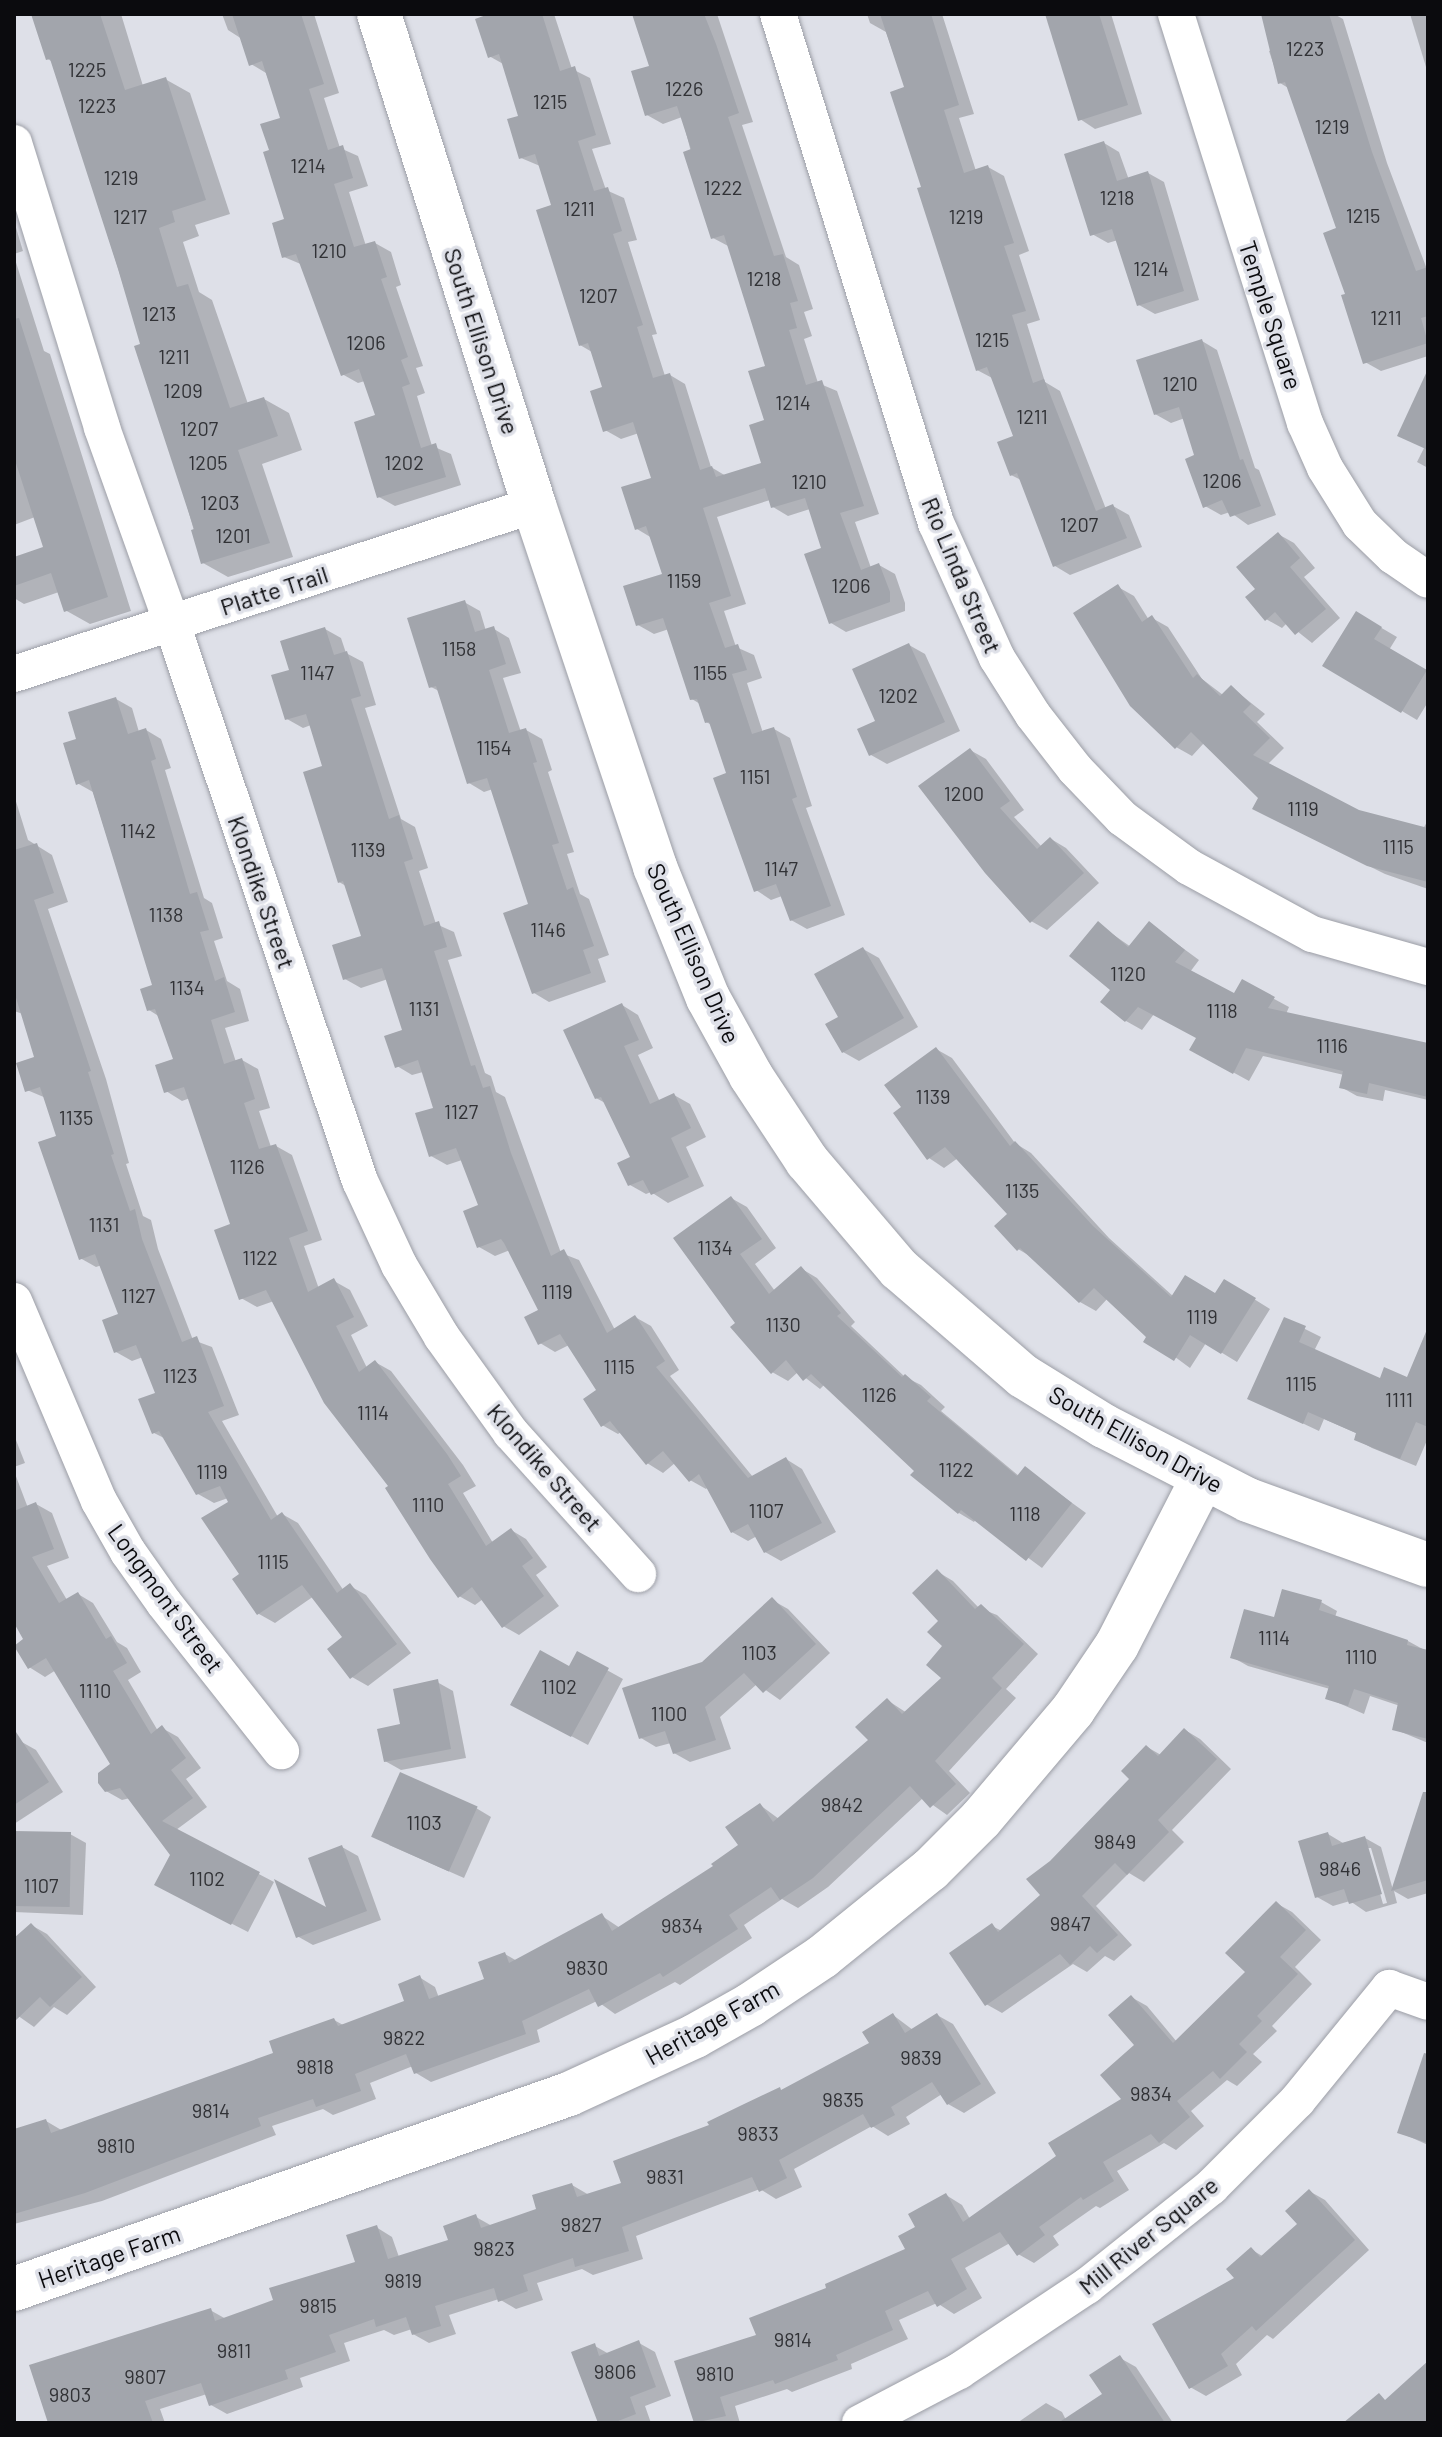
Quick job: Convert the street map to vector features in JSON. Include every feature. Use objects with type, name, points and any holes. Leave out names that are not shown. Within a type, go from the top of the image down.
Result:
[{"type":"street","name":"South Ellison Drive","points":[[379,14],[534,505],[655,867],[708,998],[751,1076],[807,1161],[899,1269],[1023,1376],[1104,1426],[1203,1478],[1290,1517],[1428,1565]]},
{"type":"street","name":"Rio Linda Street","points":[[778,14],[936,523],[997,658],[1033,715],[1075,769],[1122,818],[1189,867],[1312,934],[1428,967]]},
{"type":"street","name":"Temple Square","points":[[1176,14],[1305,423],[1325,468],[1360,524],[1393,556],[1428,580]]},
{"type":"street","name":"Klondike Street","points":[[14,143],[102,428],[172,624],[360,1181],[399,1265],[442,1337],[511,1433],[638,1574]]},
{"type":"street","name":"Platte Trail","points":[[14,674],[534,505]]},
{"type":"street","name":"Longmont Street","points":[[14,1301],[99,1501],[128,1552],[164,1603],[281,1751]]},
{"type":"street","name":"Heritage Farm","points":[[14,2289],[569,2094],[695,2036],[750,2005],[822,1957],[930,1870],[981,1819],[1073,1710],[1117,1645],[1203,1478]]},
{"type":"street","name":"Mill River Square","points":[[860,2423],[959,2371],[1087,2286],[1211,2187],[1297,2101],[1389,1988],[1428,2002]]},
{"type":"building","points":[[31,14],[100,14],[125,90],[166,77],[206,200],[172,211],[175,222],[159,228],[177,287],[188,284],[230,408],[264,397],[278,436],[238,450],[270,543],[201,564],[191,530],[194,529],[134,346],[140,344],[118,269],[50,59],[46,60]]},
{"type":"building","points":[[232,14],[301,14],[324,84],[309,89],[328,150],[343,145],[353,178],[334,184],[354,247],[375,241],[387,277],[381,279],[408,357],[401,360],[410,384],[402,387],[421,448],[436,443],[446,477],[377,498],[354,422],[375,415],[359,369],[341,376],[296,254],[282,258],[272,223],[284,219],[263,152],[269,150],[260,124],[280,118],[262,61],[249,66]]},
{"type":"building","points":[[489,14],[542,14],[560,71],[575,66],[596,135],[578,141],[594,191],[608,187],[622,231],[613,234],[643,325],[637,327],[653,378],[670,373],[700,470],[712,466],[716,477],[761,463],[749,425],[764,420],[748,371],[765,366],[724,235],[711,239],[683,152],[691,149],[677,106],[645,116],[631,71],[649,66],[632,14],[704,14],[739,113],[728,117],[774,256],[783,254],[798,301],[790,303],[797,328],[789,330],[806,385],[822,380],[864,506],[840,513],[861,570],[879,563],[890,592],[890,602],[829,624],[804,554],[821,548],[805,498],[771,508],[765,488],[703,508],[731,596],[709,603],[725,648],[738,644],[747,670],[732,674],[752,734],[774,727],[797,797],[792,799],[831,906],[790,921],[776,884],[754,892],[713,778],[726,773],[709,722],[705,723],[697,699],[690,700],[663,618],[636,626],[623,586],[662,574],[646,526],[635,530],[621,487],[651,478],[633,422],[603,432],[590,391],[602,387],[588,343],[579,346],[536,210],[551,205],[535,154],[519,159],[507,119],[518,116],[499,54],[488,58],[475,19]]},
{"type":"building","points":[[880,14],[931,14],[959,105],[944,110],[964,173],[988,165],[1014,243],[1004,246],[1026,311],[1012,315],[1033,383],[1044,379],[1096,511],[1113,504],[1127,538],[1053,567],[1017,473],[1010,476],[997,442],[1013,436],[987,367],[976,371],[917,188],[921,187],[890,92],[904,87]]},
{"type":"building","points":[[1045,14],[1099,14],[1128,105],[1078,121]]},
{"type":"building","points":[[1261,14],[1329,14],[1372,152],[1416,271],[1428,267],[1428,316],[1421,318],[1428,343],[1363,364],[1341,295],[1345,294],[1323,233],[1336,228],[1285,82],[1278,84]]},
{"type":"building","points":[[1104,141],[1117,181],[1148,171],[1184,291],[1137,306],[1112,229],[1090,236],[1064,154]]},
{"type":"building","points":[[19,318],[108,597],[64,612],[51,573],[14,586],[14,557],[43,547],[14,457],[14,319]]},
{"type":"building","points":[[1202,339],[1240,460],[1243,459],[1261,506],[1230,517],[1222,500],[1203,508],[1185,459],[1194,455],[1179,407],[1154,415],[1136,360]]},
{"type":"building","points":[[1428,369],[1428,450],[1397,436]]},
{"type":"building","points":[[1278,532],[1300,558],[1290,567],[1326,609],[1295,635],[1275,612],[1265,621],[1245,597],[1255,589],[1236,567]]},
{"type":"building","points":[[1118,584],[1142,622],[1152,615],[1193,678],[1197,674],[1220,696],[1231,685],[1251,704],[1243,712],[1270,738],[1253,755],[1359,810],[1428,828],[1428,882],[1367,866],[1252,809],[1258,798],[1191,732],[1175,749],[1130,706],[1073,613]]},
{"type":"building","points":[[465,600],[475,632],[494,626],[506,664],[489,670],[509,733],[526,728],[537,762],[533,763],[559,843],[552,845],[567,890],[573,887],[594,946],[583,950],[591,973],[532,994],[503,913],[528,904],[487,778],[467,784],[436,686],[429,688],[407,618]]},
{"type":"building","points":[[1356,611],[1382,627],[1374,639],[1427,670],[1401,713],[1322,666]]},
{"type":"building","points":[[325,627],[334,655],[347,651],[361,696],[351,699],[389,819],[399,815],[413,859],[404,862],[424,926],[439,921],[447,947],[434,951],[471,1066],[475,1065],[483,1088],[490,1086],[511,1153],[551,1256],[564,1249],[607,1333],[635,1315],[665,1361],[656,1367],[748,1478],[786,1457],[822,1523],[764,1553],[748,1524],[731,1533],[699,1474],[689,1482],[663,1451],[646,1465],[610,1421],[601,1427],[583,1399],[596,1390],[560,1334],[538,1345],[524,1317],[538,1310],[504,1243],[501,1239],[477,1248],[463,1211],[478,1205],[456,1148],[429,1157],[415,1113],[433,1108],[418,1060],[395,1068],[384,1036],[402,1030],[382,968],[343,980],[332,945],[361,936],[343,881],[338,883],[303,772],[322,766],[306,714],[285,720],[271,675],[289,670],[280,641]]},
{"type":"building","points":[[909,643],[945,722],[869,756],[857,729],[875,721],[852,669]]},
{"type":"building","points":[[116,697],[128,734],[146,728],[156,759],[151,761],[190,894],[197,892],[209,930],[200,932],[215,981],[224,977],[235,1012],[211,1020],[224,1064],[242,1058],[255,1099],[244,1103],[259,1149],[276,1144],[308,1231],[289,1238],[308,1292],[334,1278],[354,1317],[336,1326],[359,1372],[375,1360],[447,1454],[461,1476],[448,1484],[486,1546],[511,1528],[533,1558],[522,1566],[544,1596],[502,1628],[472,1587],[458,1598],[430,1559],[385,1488],[388,1486],[324,1403],[266,1290],[239,1300],[214,1230],[230,1224],[184,1087],[164,1093],[155,1065],[173,1059],[155,1009],[147,1011],[140,989],[152,985],[89,780],[76,785],[63,743],[76,739],[68,712]]},
{"type":"building","points":[[970,748],[1010,801],[1000,808],[1037,849],[1050,837],[1084,873],[1030,923],[985,873],[918,786]]},
{"type":"building","points":[[37,843],[54,893],[34,900],[91,1071],[88,1072],[114,1154],[111,1155],[130,1211],[135,1209],[142,1239],[182,1342],[197,1336],[224,1406],[208,1412],[271,1520],[282,1512],[337,1593],[350,1583],[397,1644],[350,1679],[327,1649],[342,1637],[302,1585],[257,1615],[232,1579],[239,1574],[201,1518],[228,1502],[220,1486],[196,1495],[159,1431],[152,1434],[138,1399],[155,1393],[136,1345],[114,1353],[102,1320],[118,1314],[95,1254],[79,1260],[38,1142],[56,1136],[40,1087],[25,1092],[16,1063],[34,1057],[14,991],[14,850]]},
{"type":"building","points":[[1098,921],[1128,947],[1149,921],[1185,950],[1175,962],[1234,993],[1242,979],[1275,997],[1268,1008],[1428,1043],[1428,1097],[1369,1083],[1367,1094],[1339,1088],[1343,1071],[1246,1048],[1233,1074],[1189,1050],[1196,1038],[1138,1007],[1125,1022],[1100,1002],[1110,990],[1069,956]]},
{"type":"building","points":[[863,947],[904,1018],[842,1053],[825,1024],[838,1017],[814,974]]},
{"type":"building","points":[[622,1003],[639,1040],[624,1046],[650,1104],[674,1093],[691,1128],[671,1138],[689,1177],[651,1195],[643,1180],[628,1186],[617,1163],[630,1157],[601,1097],[595,1099],[563,1030]]},
{"type":"building","points":[[936,1047],[1010,1146],[1015,1141],[1093,1226],[1171,1297],[1185,1275],[1215,1293],[1224,1279],[1256,1298],[1221,1354],[1190,1335],[1174,1361],[1143,1342],[1146,1337],[1094,1288],[1079,1303],[1020,1248],[1017,1251],[994,1226],[1007,1214],[945,1147],[927,1160],[893,1113],[901,1107],[884,1085]]},
{"type":"building","points":[[731,1196],[762,1239],[740,1254],[769,1294],[801,1266],[841,1313],[837,1316],[902,1377],[905,1374],[931,1397],[927,1401],[1017,1476],[1025,1466],[1072,1503],[1026,1561],[961,1510],[958,1514],[910,1475],[914,1471],[811,1374],[803,1381],[786,1360],[771,1374],[730,1327],[735,1323],[673,1238]]},
{"type":"building","points":[[1284,1317],[1306,1326],[1299,1342],[1380,1378],[1384,1367],[1407,1377],[1428,1327],[1428,1427],[1416,1422],[1400,1459],[1354,1440],[1356,1433],[1308,1412],[1303,1424],[1247,1399]]},
{"type":"building","points":[[36,1502],[54,1549],[32,1557],[59,1603],[78,1592],[106,1639],[111,1636],[127,1663],[113,1671],[151,1734],[162,1725],[186,1758],[171,1770],[193,1798],[162,1821],[260,1872],[231,1925],[154,1885],[170,1855],[120,1788],[105,1792],[98,1783],[98,1773],[110,1764],[46,1658],[28,1669],[14,1646],[23,1639],[14,1623],[14,1511]]},
{"type":"building","points":[[937,1569],[975,1609],[981,1604],[1024,1644],[992,1678],[1002,1688],[935,1761],[956,1784],[930,1808],[910,1786],[813,1878],[780,1900],[771,1887],[729,1915],[738,1929],[663,1977],[660,1973],[598,2007],[589,1989],[522,2021],[526,2034],[414,2074],[406,2054],[355,2074],[361,2091],[316,2107],[313,2099],[258,2118],[261,2126],[85,2193],[14,2214],[14,2129],[46,2119],[51,2133],[273,2053],[269,2041],[334,2018],[338,2026],[404,2001],[398,1984],[420,1975],[429,1999],[484,1979],[478,1962],[505,1952],[509,1963],[602,1913],[612,1931],[713,1866],[711,1864],[738,1845],[725,1827],[760,1803],[773,1822],[868,1740],[855,1727],[887,1698],[902,1714],[941,1678],[926,1665],[942,1646],[927,1632],[938,1621],[912,1593]]},
{"type":"building","points":[[1282,1589],[1322,1600],[1319,1610],[1408,1640],[1407,1645],[1428,1650],[1428,1739],[1392,1730],[1398,1703],[1354,1689],[1348,1706],[1325,1699],[1329,1686],[1230,1658],[1244,1609],[1274,1617]]},
{"type":"building","points":[[772,1597],[816,1644],[763,1693],[744,1673],[705,1707],[716,1740],[673,1754],[665,1731],[639,1739],[622,1688],[702,1662]]},
{"type":"building","points":[[540,1650],[569,1666],[577,1651],[609,1668],[571,1737],[510,1705]]},
{"type":"building","points":[[438,1679],[451,1749],[384,1762],[377,1729],[400,1724],[393,1689]]},
{"type":"building","points":[[1184,1728],[1217,1759],[1158,1820],[1169,1832],[1127,1875],[1115,1863],[1082,1896],[1118,1935],[1097,1953],[1090,1946],[1070,1965],[1060,1954],[985,2006],[949,1953],[992,1923],[998,1932],[1040,1895],[1026,1879],[1050,1861],[1129,1779],[1121,1771],[1146,1745],[1158,1756]]},
{"type":"building","points":[[14,1729],[49,1782],[14,1805]]},
{"type":"building","points":[[400,1772],[478,1807],[449,1871],[371,1837]]},
{"type":"building","points":[[1423,1792],[1428,1792],[1428,1880],[1391,1891]]},
{"type":"building","points":[[14,1831],[71,1832],[70,1907],[14,1906]]},
{"type":"building","points":[[1328,1832],[1332,1846],[1365,1836],[1382,1894],[1349,1904],[1344,1889],[1315,1898],[1298,1841]]},
{"type":"building","points":[[342,1845],[367,1911],[296,1938],[274,1879],[326,1907],[308,1858]]},
{"type":"building","points":[[1276,1901],[1306,1930],[1280,1957],[1298,1974],[1257,2016],[1262,2021],[1239,2044],[1247,2052],[1220,2079],[1213,2071],[1177,2101],[1190,2117],[1159,2143],[1151,2134],[1103,2162],[1114,2181],[1083,2200],[1081,2197],[1039,2227],[1045,2235],[1017,2256],[1000,2232],[951,2259],[967,2289],[937,2307],[928,2291],[885,2311],[893,2330],[836,2355],[838,2360],[775,2384],[773,2380],[720,2397],[726,2416],[694,2423],[674,2361],[756,2335],[749,2318],[826,2288],[825,2284],[905,2249],[898,2236],[915,2227],[908,2214],[946,2193],[963,2222],[1056,2156],[1048,2143],[1121,2099],[1100,2075],[1134,2045],[1108,2015],[1131,1995],[1173,2043],[1245,1972],[1225,1953]]},
{"type":"building","points":[[31,1923],[82,1977],[50,2007],[40,1997],[14,2022],[14,1938]]},
{"type":"building","points":[[893,2013],[905,2033],[937,2013],[981,2084],[947,2105],[932,2082],[891,2107],[895,2115],[871,2128],[863,2114],[779,2160],[787,2178],[759,2192],[752,2177],[622,2227],[629,2251],[575,2267],[573,2258],[523,2275],[528,2291],[498,2302],[494,2288],[435,2306],[441,2326],[412,2335],[406,2317],[376,2327],[374,2319],[329,2335],[336,2352],[285,2370],[288,2379],[209,2406],[201,2383],[145,2401],[153,2423],[48,2423],[29,2365],[211,2308],[215,2321],[273,2300],[269,2288],[355,2262],[346,2235],[377,2225],[388,2259],[448,2240],[443,2226],[476,2214],[481,2228],[536,2209],[532,2195],[572,2183],[577,2197],[621,2183],[613,2161],[709,2125],[707,2122],[780,2087],[781,2090],[869,2043],[862,2032]]},
{"type":"building","points":[[1424,2053],[1428,2054],[1428,2143],[1397,2133]]},
{"type":"building","points":[[1309,2189],[1355,2240],[1256,2331],[1252,2326],[1221,2354],[1228,2366],[1189,2389],[1152,2324],[1234,2278],[1226,2269],[1251,2247],[1260,2257],[1297,2224],[1285,2211]]},
{"type":"building","points":[[639,2340],[656,2387],[630,2397],[636,2414],[613,2423],[598,2423],[571,2352],[595,2343],[599,2356]]},
{"type":"building","points":[[1120,2355],[1165,2423],[1058,2423],[1102,2394],[1089,2375]]},
{"type":"building","points":[[1428,2361],[1428,2423],[1343,2423],[1379,2393],[1385,2400]]}]
